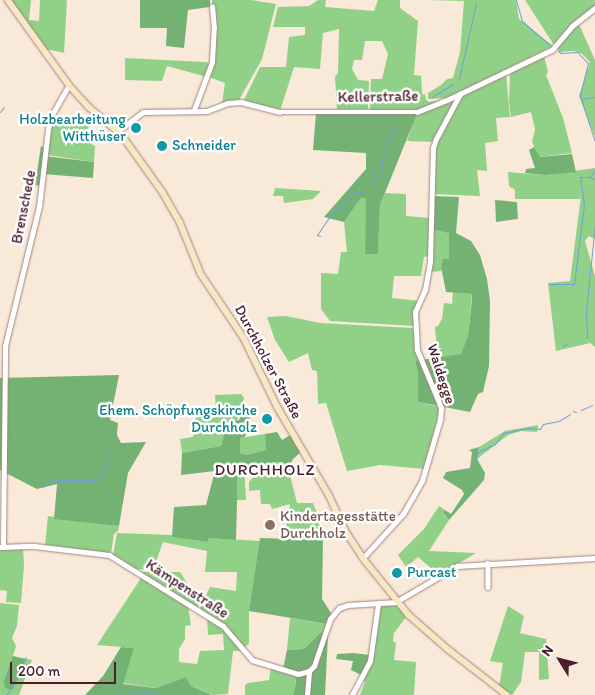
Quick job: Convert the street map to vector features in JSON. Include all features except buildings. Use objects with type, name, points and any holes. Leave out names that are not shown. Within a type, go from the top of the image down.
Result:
[{"type":"main road","name":"Durchholzer Straße","points":[[8,0],[33,38],[69,85],[89,107],[118,131],[171,205],[201,274],[244,338],[278,406],[330,495],[345,530],[363,558],[396,602],[424,629],[507,695]]},
{"type":"street","points":[[194,110],[212,62],[214,28],[212,7]]},
{"type":"street","name":"Kellerstraße","points":[[118,131],[143,112],[207,111],[228,103],[241,102],[280,112],[417,112],[460,94],[552,50],[572,26],[595,8]]},
{"type":"street","name":"Brenschede","points":[[1,547],[4,380],[7,333],[39,207],[49,120],[69,85]]},
{"type":"street","name":"Waldegge","points":[[363,558],[403,514],[422,481],[440,420],[441,408],[417,350],[416,312],[425,290],[430,261],[433,148],[460,94]]},
{"type":"street","name":"Kämpenstraße","points":[[1,547],[34,546],[109,555],[223,626],[252,660],[298,674],[309,672]]},
{"type":"street","points":[[307,695],[309,672],[314,666],[327,626],[336,611],[348,605],[396,602],[457,566],[595,558]]},
{"type":"street","points":[[488,563],[488,587]]},
{"type":"street","points":[[352,695],[370,661],[378,604]]},
{"type":"green space","points":[[10,0],[31,0],[29,20],[39,21],[40,0],[67,0],[64,53],[46,49]]},
{"type":"green space","points":[[140,0],[210,0],[210,7],[188,10],[184,48],[166,46],[167,28],[140,28]]},
{"type":"green space","points":[[212,0],[251,0],[276,4],[262,59],[239,100],[222,103],[225,83],[209,77],[214,58]]},
{"type":"green space","points":[[318,0],[326,0],[325,7],[374,11],[378,0],[400,0],[400,8],[418,21],[414,75],[421,76],[422,92],[423,95],[425,94],[426,100],[429,102],[442,100],[416,111],[370,110],[371,79],[382,79],[388,54],[382,41],[365,41],[362,60],[354,60],[352,69],[358,80],[369,81],[368,109],[337,109],[335,77],[338,73],[339,29],[323,33],[320,69],[294,67],[280,111],[244,100],[260,67],[286,67],[289,37],[305,35],[305,27],[273,27],[278,7],[309,6]]},
{"type":"green space","points":[[429,0],[516,0],[519,19],[553,46],[448,98],[428,99],[428,93],[447,79],[453,78],[460,52],[464,1]]},
{"type":"green space","points":[[525,0],[595,0],[595,7],[571,25],[554,45]]},
{"type":"green space","points":[[578,22],[595,60],[595,137],[579,96],[590,62],[582,54],[574,51],[560,52],[556,48]]},
{"type":"green space","points":[[544,56],[548,72],[546,75],[563,118],[572,153],[539,157],[532,142],[535,129],[531,112],[511,117],[509,101],[510,73]]},
{"type":"green space","points":[[125,58],[210,63],[207,77],[167,66],[162,81],[125,80]]},
{"type":"green space","points":[[506,74],[510,117],[496,118],[498,141],[485,143],[487,171],[477,170],[480,196],[433,194],[434,153],[437,139],[462,95]]},
{"type":"green space","points":[[455,99],[434,142],[407,141],[416,114]]},
{"type":"green space","points":[[316,113],[417,114],[380,205],[378,254],[365,254],[366,198],[361,198],[344,222],[324,217],[366,169],[366,153],[313,150]]},
{"type":"green space","points":[[51,122],[89,126],[84,140],[95,146],[94,162],[47,155]]},
{"type":"green space","points":[[41,146],[44,148],[44,156],[94,162],[93,178],[43,174],[41,186],[35,185]]},
{"type":"green space","points":[[534,147],[540,157],[572,154],[576,172],[545,175],[525,173],[526,169],[535,168],[529,150]]},
{"type":"green space","points":[[595,168],[595,236],[594,239],[589,236],[585,241],[595,276],[595,347],[590,343],[556,351],[548,283],[570,281],[581,196],[580,199],[515,199],[515,190],[509,186],[508,172],[545,175]]},
{"type":"green space","points":[[275,188],[321,191],[313,199],[284,203],[283,196],[273,196]]},
{"type":"green space","points":[[385,193],[406,194],[406,216],[430,218],[429,256],[424,257],[421,276],[394,276],[392,298],[419,301],[415,326],[330,321],[321,309],[321,273],[338,274],[341,252],[347,252],[344,222],[361,198],[367,198],[365,254],[378,254],[380,205]]},
{"type":"green space","points":[[433,196],[459,197],[456,233],[471,241],[480,255],[487,279],[490,301],[489,366],[483,392],[478,394],[470,412],[418,402],[418,374],[415,361],[461,354],[468,335],[472,299],[472,294],[446,292],[441,267],[443,258],[449,259],[449,233],[432,229]]},
{"type":"green space","points":[[495,200],[517,202],[518,219],[496,222]]},
{"type":"green space","points":[[432,229],[449,232],[449,259],[443,258],[441,271],[430,272]]},
{"type":"green space","points":[[453,292],[472,294],[468,335],[461,354],[442,358],[441,352],[437,352],[435,327],[438,326],[442,319],[444,303],[452,304]]},
{"type":"green space","points":[[286,316],[320,323],[413,328],[420,361],[415,361],[418,374],[418,402],[440,407],[425,469],[380,465],[347,471],[326,403],[318,404],[317,371],[312,370],[308,353],[289,362],[275,340],[267,317]]},
{"type":"green space","points":[[119,375],[110,420],[118,423],[117,435],[121,443],[146,442],[128,473],[119,526],[54,519],[57,484],[37,489],[0,470],[0,378]]},
{"type":"green space","points":[[241,394],[244,398],[237,421],[226,425],[221,446],[182,453],[180,439],[193,437],[197,409],[216,408],[215,395]]},
{"type":"green space","points":[[242,414],[251,414],[245,437],[240,438],[240,453],[246,455],[266,450],[265,434],[277,432],[282,440],[292,434],[301,452],[292,460],[291,466],[281,462],[238,466],[236,540],[209,538],[208,542],[172,537],[174,507],[206,505],[215,471],[181,475],[182,453],[221,446],[226,425],[239,420]]},
{"type":"green space","points":[[538,425],[537,432],[521,431],[508,435],[477,459],[479,447],[505,431]]},
{"type":"green space","points":[[265,434],[267,450],[246,455],[239,453],[240,438]]},
{"type":"green space","points":[[479,447],[477,459],[485,473],[484,480],[449,520],[443,513],[445,510],[451,514],[464,494],[462,490],[443,478],[446,472],[470,468],[472,452],[469,450]]},
{"type":"green space","points":[[281,462],[291,466],[290,475],[297,503],[313,503],[319,518],[321,540],[284,539],[290,504],[272,509],[270,504],[261,504],[260,490],[249,491],[249,482],[265,463]]},
{"type":"green space","points":[[244,465],[246,500],[237,500],[238,466]]},
{"type":"green space","points":[[439,506],[445,510],[443,514],[449,520],[429,551],[476,553],[439,575],[418,557],[406,567],[398,555],[424,529]]},
{"type":"green space","points":[[48,516],[119,526],[118,531],[114,534],[111,554],[45,545]]},
{"type":"green space","points":[[117,533],[172,535],[173,537],[208,542],[209,538],[260,541],[249,611],[249,643],[244,648],[200,608],[210,587],[236,591],[237,572],[205,572],[207,551],[163,542],[153,570],[135,569],[113,555]]},
{"type":"green space","points":[[260,538],[323,540],[322,599],[331,613],[327,624],[249,611]]},
{"type":"green space","points":[[23,547],[24,566],[21,603],[6,602],[7,591],[0,590],[0,549]]},
{"type":"green space","points":[[141,572],[180,572],[192,591],[198,605],[197,609]]},
{"type":"green space","points":[[141,578],[188,606],[191,625],[185,626],[185,639],[179,649],[179,662],[197,664],[200,651],[224,650],[223,634],[208,635],[207,618],[226,631],[241,651],[233,651],[228,694],[213,695],[191,686],[186,677],[156,688],[122,683],[134,648],[97,645]]},
{"type":"green space","points":[[0,603],[19,605],[17,626],[12,638],[16,646],[13,656],[13,690],[26,659],[32,660],[19,695],[0,695]]},
{"type":"green space","points":[[380,606],[397,606],[406,617],[394,633],[393,641],[396,643],[394,660],[416,662],[414,695],[360,695],[365,682],[362,680],[369,666]]},
{"type":"green space","points":[[508,606],[524,616],[520,633],[546,639],[549,679],[539,680],[539,652],[525,652],[521,682],[512,695],[499,687],[503,663],[490,661]]},
{"type":"green space","points":[[290,618],[327,624],[324,633],[321,632],[304,649],[287,650]]},
{"type":"green space","points":[[332,619],[328,635],[325,695],[293,695],[296,683],[294,671],[283,669],[287,650],[304,649],[321,632],[326,634]]},
{"type":"green space","points":[[121,647],[134,648],[123,684],[156,688],[186,677],[191,686],[212,695],[85,695],[103,676]]},
{"type":"green space","points":[[337,654],[370,655],[361,675],[351,670],[353,661],[336,659]]},
{"type":"green space","points":[[13,656],[26,659],[13,690],[5,688],[4,681]]},
{"type":"green space","points":[[271,668],[294,674],[296,683],[293,695],[245,695],[245,685],[269,680]]},
{"type":"waterway","points":[[516,0],[522,21],[548,44]]},
{"type":"waterway","points":[[459,79],[476,3]]},
{"type":"waterway","points":[[558,51],[561,53],[577,52],[588,63],[580,96],[595,142]]},
{"type":"waterway","points":[[432,97],[453,84]]},
{"type":"waterway","points":[[581,99],[595,97]]},
{"type":"waterway","points":[[0,112],[4,107]]},
{"type":"waterway","points":[[332,214],[355,192],[369,193],[369,184],[374,183],[381,172],[383,155],[394,123]]},
{"type":"waterway","points":[[595,170],[590,177],[595,179]]},
{"type":"waterway","points":[[549,284],[574,284],[584,205],[580,177],[590,177]]},
{"type":"waterway","points":[[320,236],[317,235],[330,216]]},
{"type":"waterway","points":[[587,338],[586,311],[595,224]]},
{"type":"waterway","points":[[563,346],[568,343]]},
{"type":"waterway","points":[[581,410],[592,405]]},
{"type":"waterway","points":[[475,464],[478,452],[495,444],[503,433],[529,428],[540,429],[543,424],[559,421],[570,414]]},
{"type":"waterway","points":[[42,487],[53,480],[96,480],[103,475],[108,458]]},
{"type":"waterway","points":[[6,695],[15,683],[26,657]]},
{"type":"waterway","points":[[118,695],[122,691],[154,692]]},
{"type":"place","name":"Holzbearbeitung Witthüser","points":[[136,128]]},
{"type":"place","name":"Schneider","points":[[162,146]]},
{"type":"place","name":"Ehem. Schöpfungskirche Durchholz","points":[[267,419]]},
{"type":"place","name":"Kindertagesstätte Durchholz","points":[[270,525]]},
{"type":"place","name":"Purcast","points":[[397,573]]},
{"type":"district","name":"DURCHHOLZ","points":[[265,470]]}]
